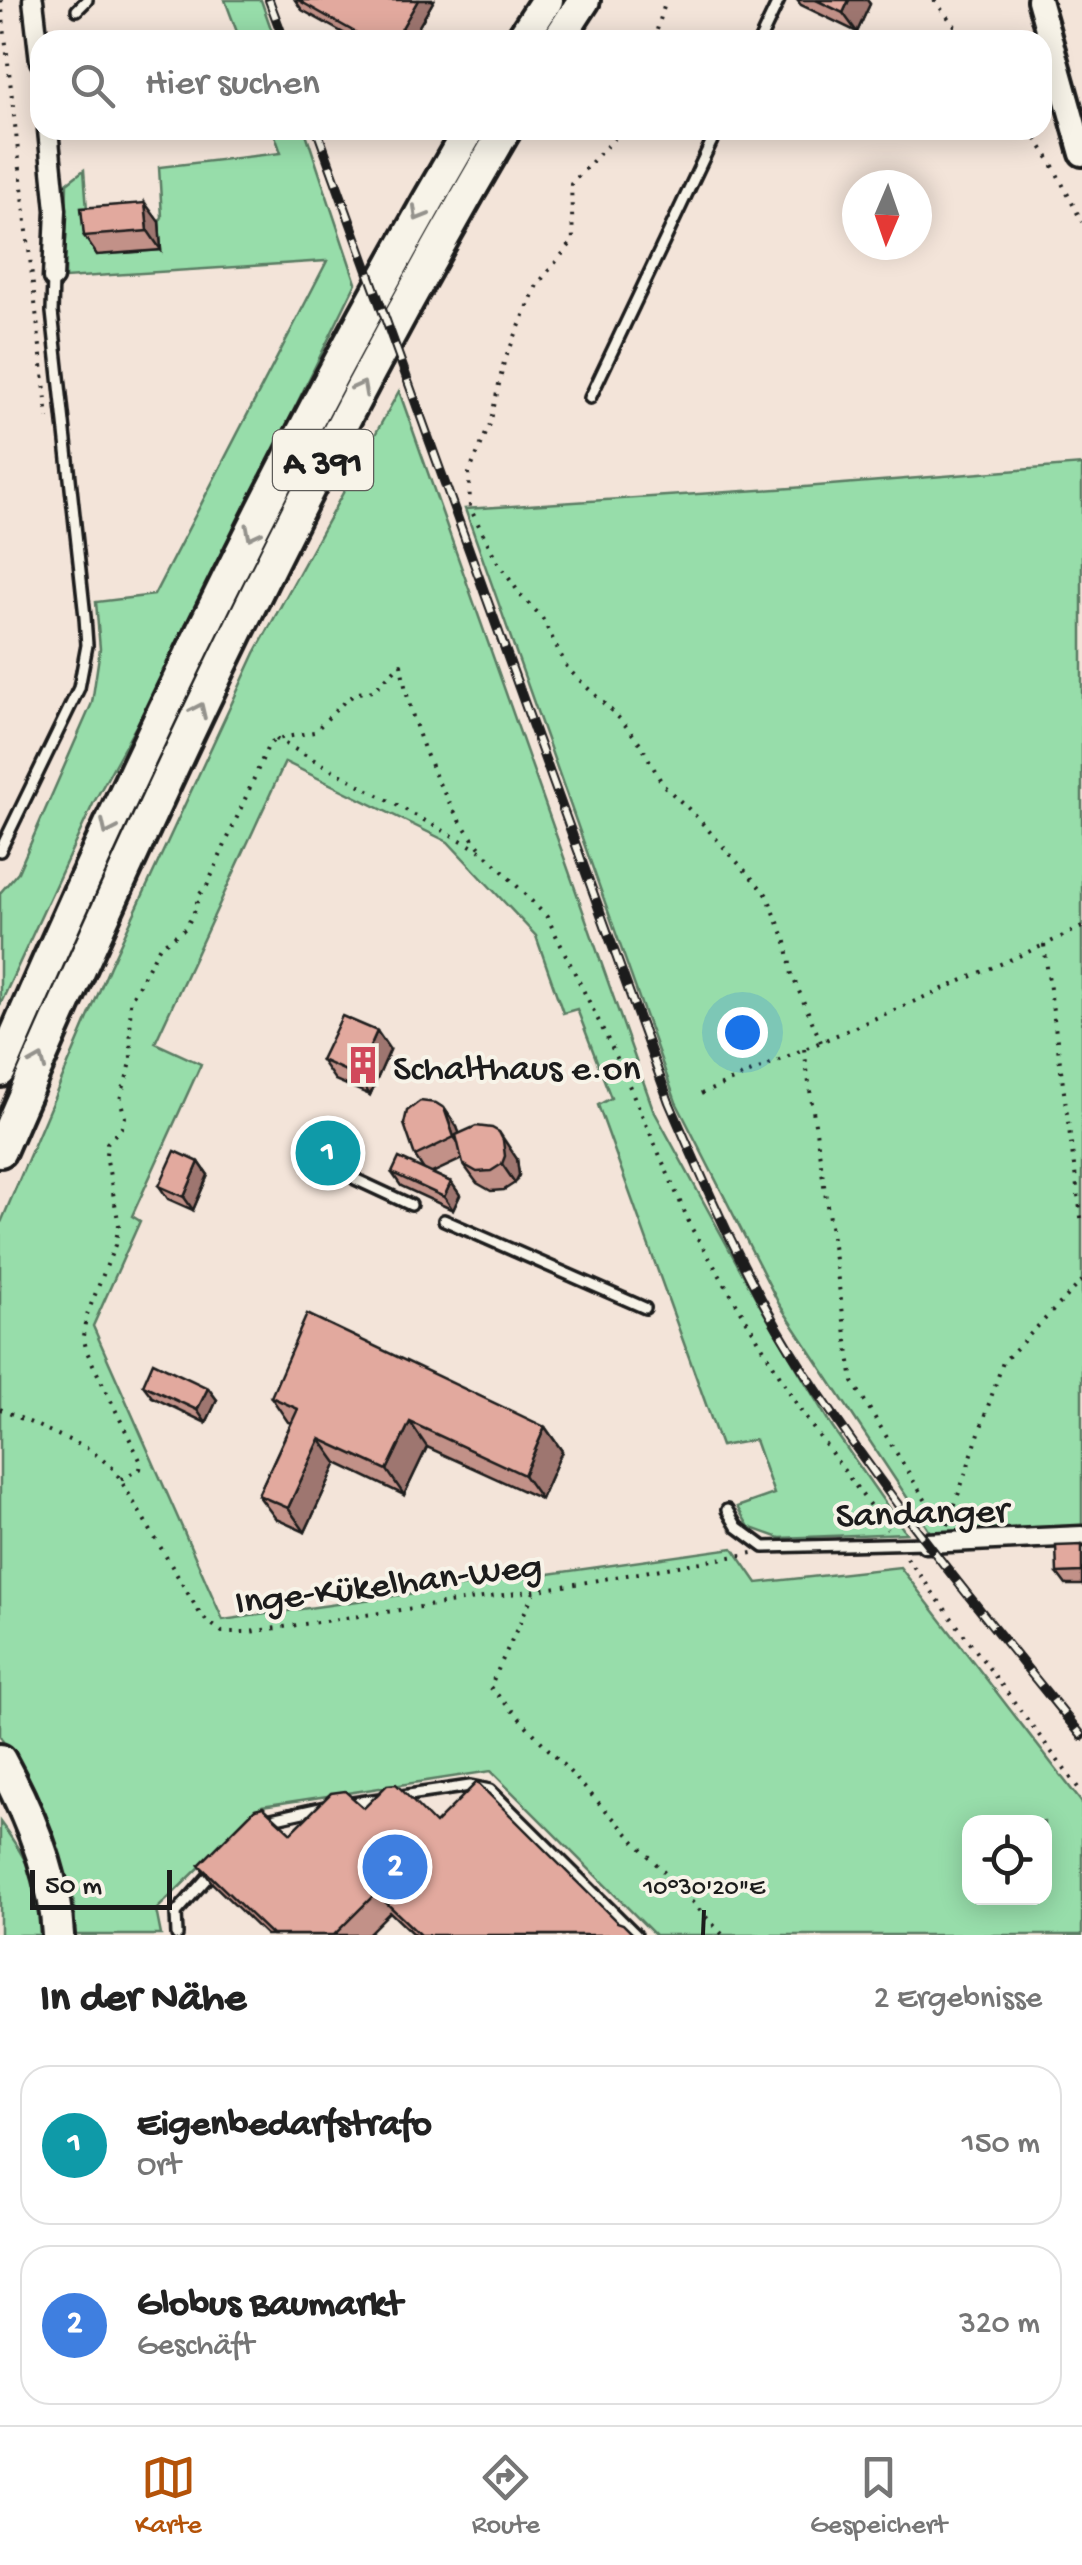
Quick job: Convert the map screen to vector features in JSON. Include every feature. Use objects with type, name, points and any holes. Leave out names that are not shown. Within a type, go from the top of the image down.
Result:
[{"type":"highway","points":[[528,30],[547,0]]},
{"type":"highway","points":[[564,30],[584,0]]},
{"type":"highway","name":"A 391","points":[[0,1071],[54,946],[196,644],[371,303],[462,140]]},
{"type":"highway","name":"A 391","points":[[0,1152],[86,954],[230,643],[332,441],[499,140]]},
{"type":"highway","points":[[0,1760],[31,1825],[52,1889],[58,1935]]},
{"type":"highway","points":[[0,1796],[29,1834],[42,1861]]},
{"type":"street","points":[[33,0],[36,30]]},
{"type":"street","points":[[1040,0],[1048,30]]},
{"type":"street","points":[[1052,44],[1082,154]]},
{"type":"street","points":[[49,140],[56,210],[53,278]]},
{"type":"street","name":"Sandanger","points":[[926,1543],[1082,1536]]},
{"type":"lane","points":[[77,10],[86,0]]},
{"type":"lane","points":[[765,30],[779,0]]},
{"type":"lane","points":[[590,398],[713,140]]},
{"type":"lane","points":[[0,852],[79,688],[86,656],[55,350],[53,278]]},
{"type":"lane","points":[[355,1179],[411,1205]]},
{"type":"lane","points":[[444,1220],[645,1308]]},
{"type":"lane","points":[[727,1510],[736,1527],[764,1547]]},
{"type":"lane","name":"Sandanger","points":[[764,1547],[926,1543]]},
{"type":"lane","points":[[254,1830],[264,1821],[327,1806],[480,1786],[490,1790],[636,1935]]},
{"type":"lane","points":[[177,1935],[176,1912],[226,1858]]},
{"type":"path","points":[[1,0],[49,432]]},
{"type":"path","points":[[657,30],[666,0]]},
{"type":"path","points":[[934,0],[958,30]]},
{"type":"path","points":[[613,140],[571,184],[573,241],[537,285],[504,362],[490,424],[469,473],[470,508],[497,561],[541,616],[568,670],[620,718],[640,743],[662,785],[692,812],[767,896],[786,942],[792,975],[821,1042]]},
{"type":"path","points":[[1037,140],[1082,222]]},
{"type":"path","points":[[121,1480],[140,1469],[141,1462],[87,1352],[84,1336],[86,1317],[115,1246],[119,1224],[106,1156],[107,1143],[122,1127],[125,1117],[120,1099],[131,1063],[130,1000],[160,946],[190,922],[197,906],[196,897],[207,886],[269,744],[276,739],[314,732],[344,701],[357,693],[373,691],[401,664],[431,763],[460,825],[547,917],[618,1060],[692,1229],[802,1414],[1082,1793]]},
{"type":"path","points":[[276,739],[486,854]]},
{"type":"path","points":[[700,1094],[1082,927]]},
{"type":"path","points":[[1044,945],[1082,1224]]},
{"type":"path","points":[[804,1049],[853,1382],[946,1532],[1003,1362],[1082,1281]]},
{"type":"path","name":"Inge-Kükelhan-Weg","points":[[0,1408],[90,1448],[114,1468],[202,1617],[222,1632],[249,1632],[746,1557],[764,1547]]},
{"type":"path","points":[[534,1590],[490,1687],[724,1935]]},
{"type":"green space","points":[[225,0],[261,0],[272,30],[236,30]]},
{"type":"green space","points":[[276,140],[308,140],[356,283],[162,679],[93,804],[0,1005],[0,893],[18,872],[92,703],[100,649],[96,602],[154,595],[327,261],[65,278],[67,183],[84,170],[88,223],[97,255],[160,250],[159,167],[281,153]]},
{"type":"green space","points":[[399,391],[653,1109],[764,1313],[832,1427],[906,1533],[780,1538],[749,1527],[737,1507],[774,1494],[755,1440],[721,1446],[598,1105],[611,1098],[577,1009],[563,1013],[536,936],[448,842],[285,762],[155,1043],[201,1064],[132,1216],[140,1221],[93,1326],[223,1620],[733,1548],[757,1583],[900,1567],[1082,1803],[1082,1935],[655,1935],[491,1771],[262,1806],[156,1910],[161,1935],[75,1935],[74,1902],[51,1832],[0,1736],[0,1225],[110,966],[255,653]]},
{"type":"green space","points":[[1082,465],[1082,1526],[930,1532],[779,1304],[676,1102],[465,509]]},
{"type":"green space","points":[[0,1822],[31,1874],[41,1935],[0,1935]]},
{"type":"building","points":[[298,0],[418,0],[401,30],[351,30]]},
{"type":"building","points":[[816,0],[849,0],[843,13]]},
{"type":"building","points":[[145,203],[148,231],[84,236],[81,208]]},
{"type":"building","points":[[342,1016],[377,1031],[357,1076],[321,1060]]},
{"type":"building","points":[[420,1101],[444,1108],[454,1137],[415,1156],[404,1124],[407,1111]]},
{"type":"building","points":[[476,1126],[492,1128],[503,1140],[502,1164],[491,1171],[477,1172],[463,1164],[456,1135]]},
{"type":"building","points":[[175,1151],[199,1162],[184,1197],[159,1186]]},
{"type":"building","points":[[399,1158],[451,1182],[444,1197],[392,1173]]},
{"type":"building","points":[[307,1314],[545,1427],[524,1475],[410,1422],[387,1470],[320,1439],[288,1508],[258,1495],[298,1409],[271,1397]]},
{"type":"building","points":[[153,1362],[208,1388],[197,1410],[143,1385]]},
{"type":"building","points":[[1082,1545],[1082,1572],[1057,1573],[1056,1546]]},
{"type":"building","points":[[477,1782],[634,1935],[420,1935],[376,1893],[334,1935],[272,1935],[199,1865],[255,1809],[263,1807],[291,1833],[331,1793],[345,1791],[364,1808],[387,1785],[396,1784],[435,1824]]},
{"type":"railway","points":[[269,0],[280,30]]},
{"type":"railway","points":[[321,140],[669,1102],[731,1240],[785,1341],[837,1421],[939,1558],[1082,1736]]},
{"type":"place","name":"Schalthaus e.on","points":[[363,1065]]},
{"type":"place","name":"Eigenbedarfstrafo","points":[[328,1153]]},
{"type":"place","name":"Globus Baumarkt","points":[[395,1867]]}]
